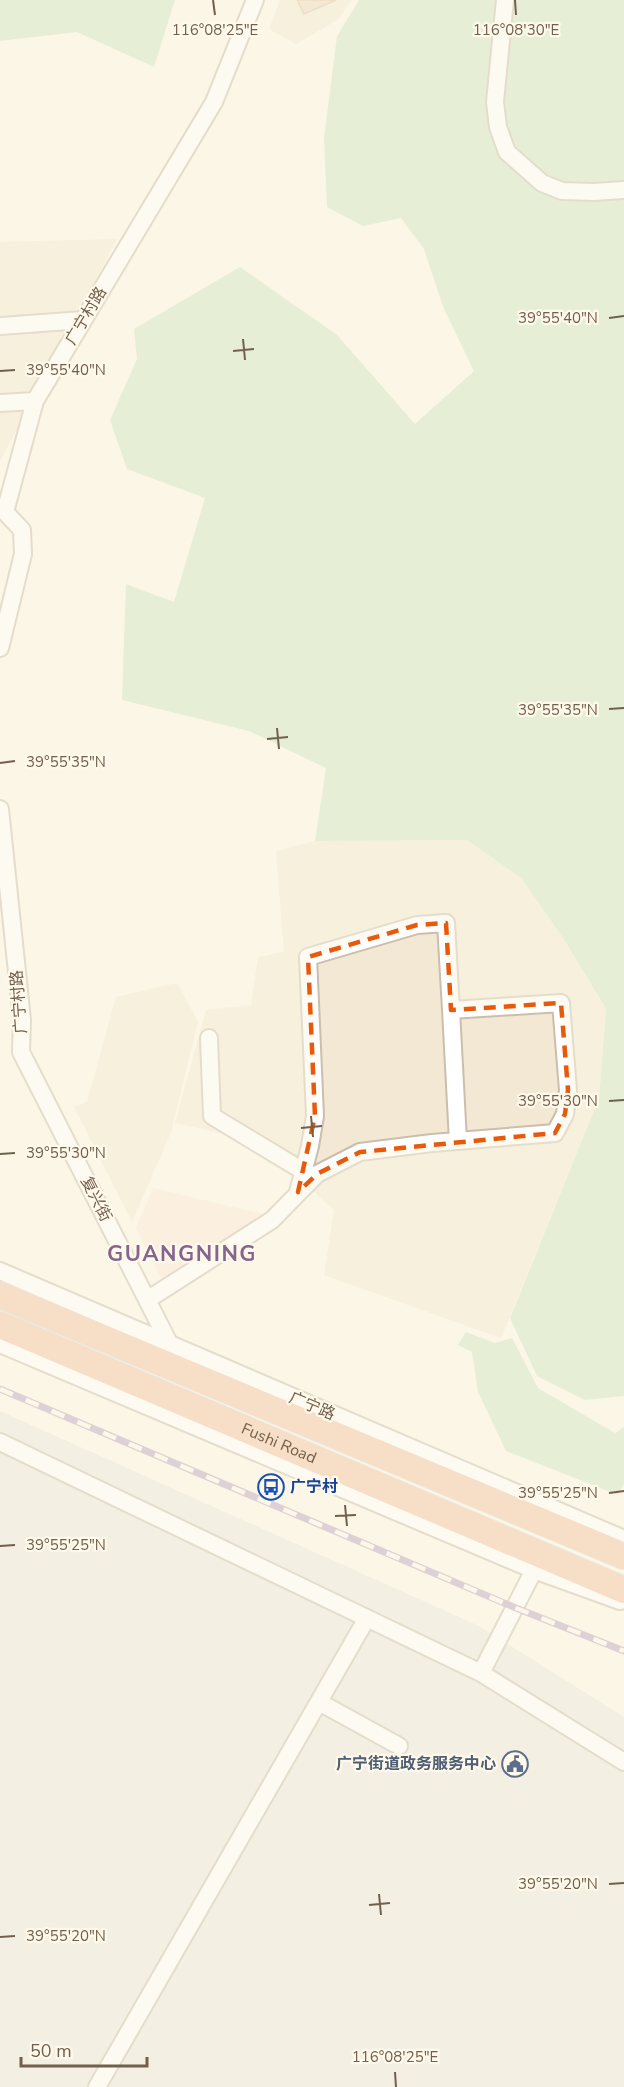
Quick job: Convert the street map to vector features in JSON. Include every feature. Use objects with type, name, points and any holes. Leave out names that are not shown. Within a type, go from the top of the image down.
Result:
[{"type":"highway","name":"Fushi Road","points":[[0,1295],[624,1556]]},
{"type":"highway","name":"Fushi Road","points":[[0,1324],[624,1590]]},
{"type":"street","name":"广宁村路","points":[[0,648],[23,554],[22,530],[2,512],[36,401],[214,102],[255,0]]},
{"type":"street","points":[[505,0],[495,102],[498,128],[507,152],[542,183],[562,191],[624,190]]},
{"type":"street","points":[[0,326],[83,320]]},
{"type":"street","points":[[0,403],[36,401]]},
{"type":"street","name":"广宁村路","points":[[0,809],[22,1020],[21,1052]]},
{"type":"street","points":[[298,1192],[315,1116],[308,957],[417,925],[446,923],[458,1141]]},
{"type":"street","points":[[147,1300],[272,1220],[317,1174],[360,1152],[555,1133],[565,1114],[568,1090],[561,1003],[451,1010]]},
{"type":"street","points":[[209,1038],[212,1116],[303,1171]]},
{"type":"street","name":"复兴街","points":[[21,1052],[170,1345]]},
{"type":"street","name":"广宁路","points":[[0,1271],[624,1539]]},
{"type":"street","points":[[0,1344],[534,1570],[624,1602]]},
{"type":"street","points":[[0,1442],[481,1673],[624,1762]]},
{"type":"street","points":[[481,1673],[534,1570]]},
{"type":"street","points":[[97,2087],[366,1618]]},
{"type":"street","points":[[319,1702],[399,1746]]},
{"type":"highlighted area","points":[[446,923],[451,1010],[561,1003],[568,1090],[565,1114],[555,1133],[360,1152],[317,1174],[298,1192],[315,1116],[308,957],[417,925]]},
{"type":"shaded area","points":[[280,0],[351,0],[339,19],[296,44],[269,29]]},
{"type":"shaded area","points":[[117,239],[0,461],[0,242]]},
{"type":"shaded area","points":[[467,840],[521,878],[563,938],[606,1010],[599,1098],[501,1338],[324,1275],[334,1210],[283,1165],[242,1138],[175,1123],[206,1010],[251,1005],[258,957],[284,952],[276,851],[315,841]]},
{"type":"shaded area","points":[[177,983],[198,1022],[171,1132],[132,1222],[74,1107],[87,1102],[116,997]]},
{"type":"shaded area","points":[[153,1188],[266,1215],[163,1282],[136,1228]]},
{"type":"shaded area","points":[[0,1411],[479,1626],[624,1717],[624,2087],[0,2087]]},
{"type":"green space","points":[[0,0],[175,0],[154,67],[77,32],[0,41]]},
{"type":"green space","points":[[359,0],[624,0],[624,1396],[585,1400],[537,1376],[510,1318],[599,1098],[606,1009],[563,938],[521,878],[467,840],[315,841],[326,768],[249,731],[122,700],[126,584],[174,602],[205,498],[127,469],[110,420],[137,359],[134,329],[240,267],[337,335],[415,424],[474,371],[444,309],[424,249],[401,218],[363,226],[327,207],[324,138],[337,36]]},
{"type":"green space","points":[[466,1332],[495,1343],[512,1338],[538,1388],[615,1433],[624,1427],[624,1483],[618,1495],[506,1451],[478,1392],[472,1352],[458,1345]]},
{"type":"building","points":[[297,0],[336,0],[304,14]]},
{"type":"railway","points":[[0,1389],[516,1608],[624,1651]]},
{"type":"place","name":"广宁村","points":[[271,1487]]},
{"type":"place","name":"广宁街道政务服务中心","points":[[515,1764]]},
{"type":"district","name":"GUANGNING","points":[[182,1254]]}]
